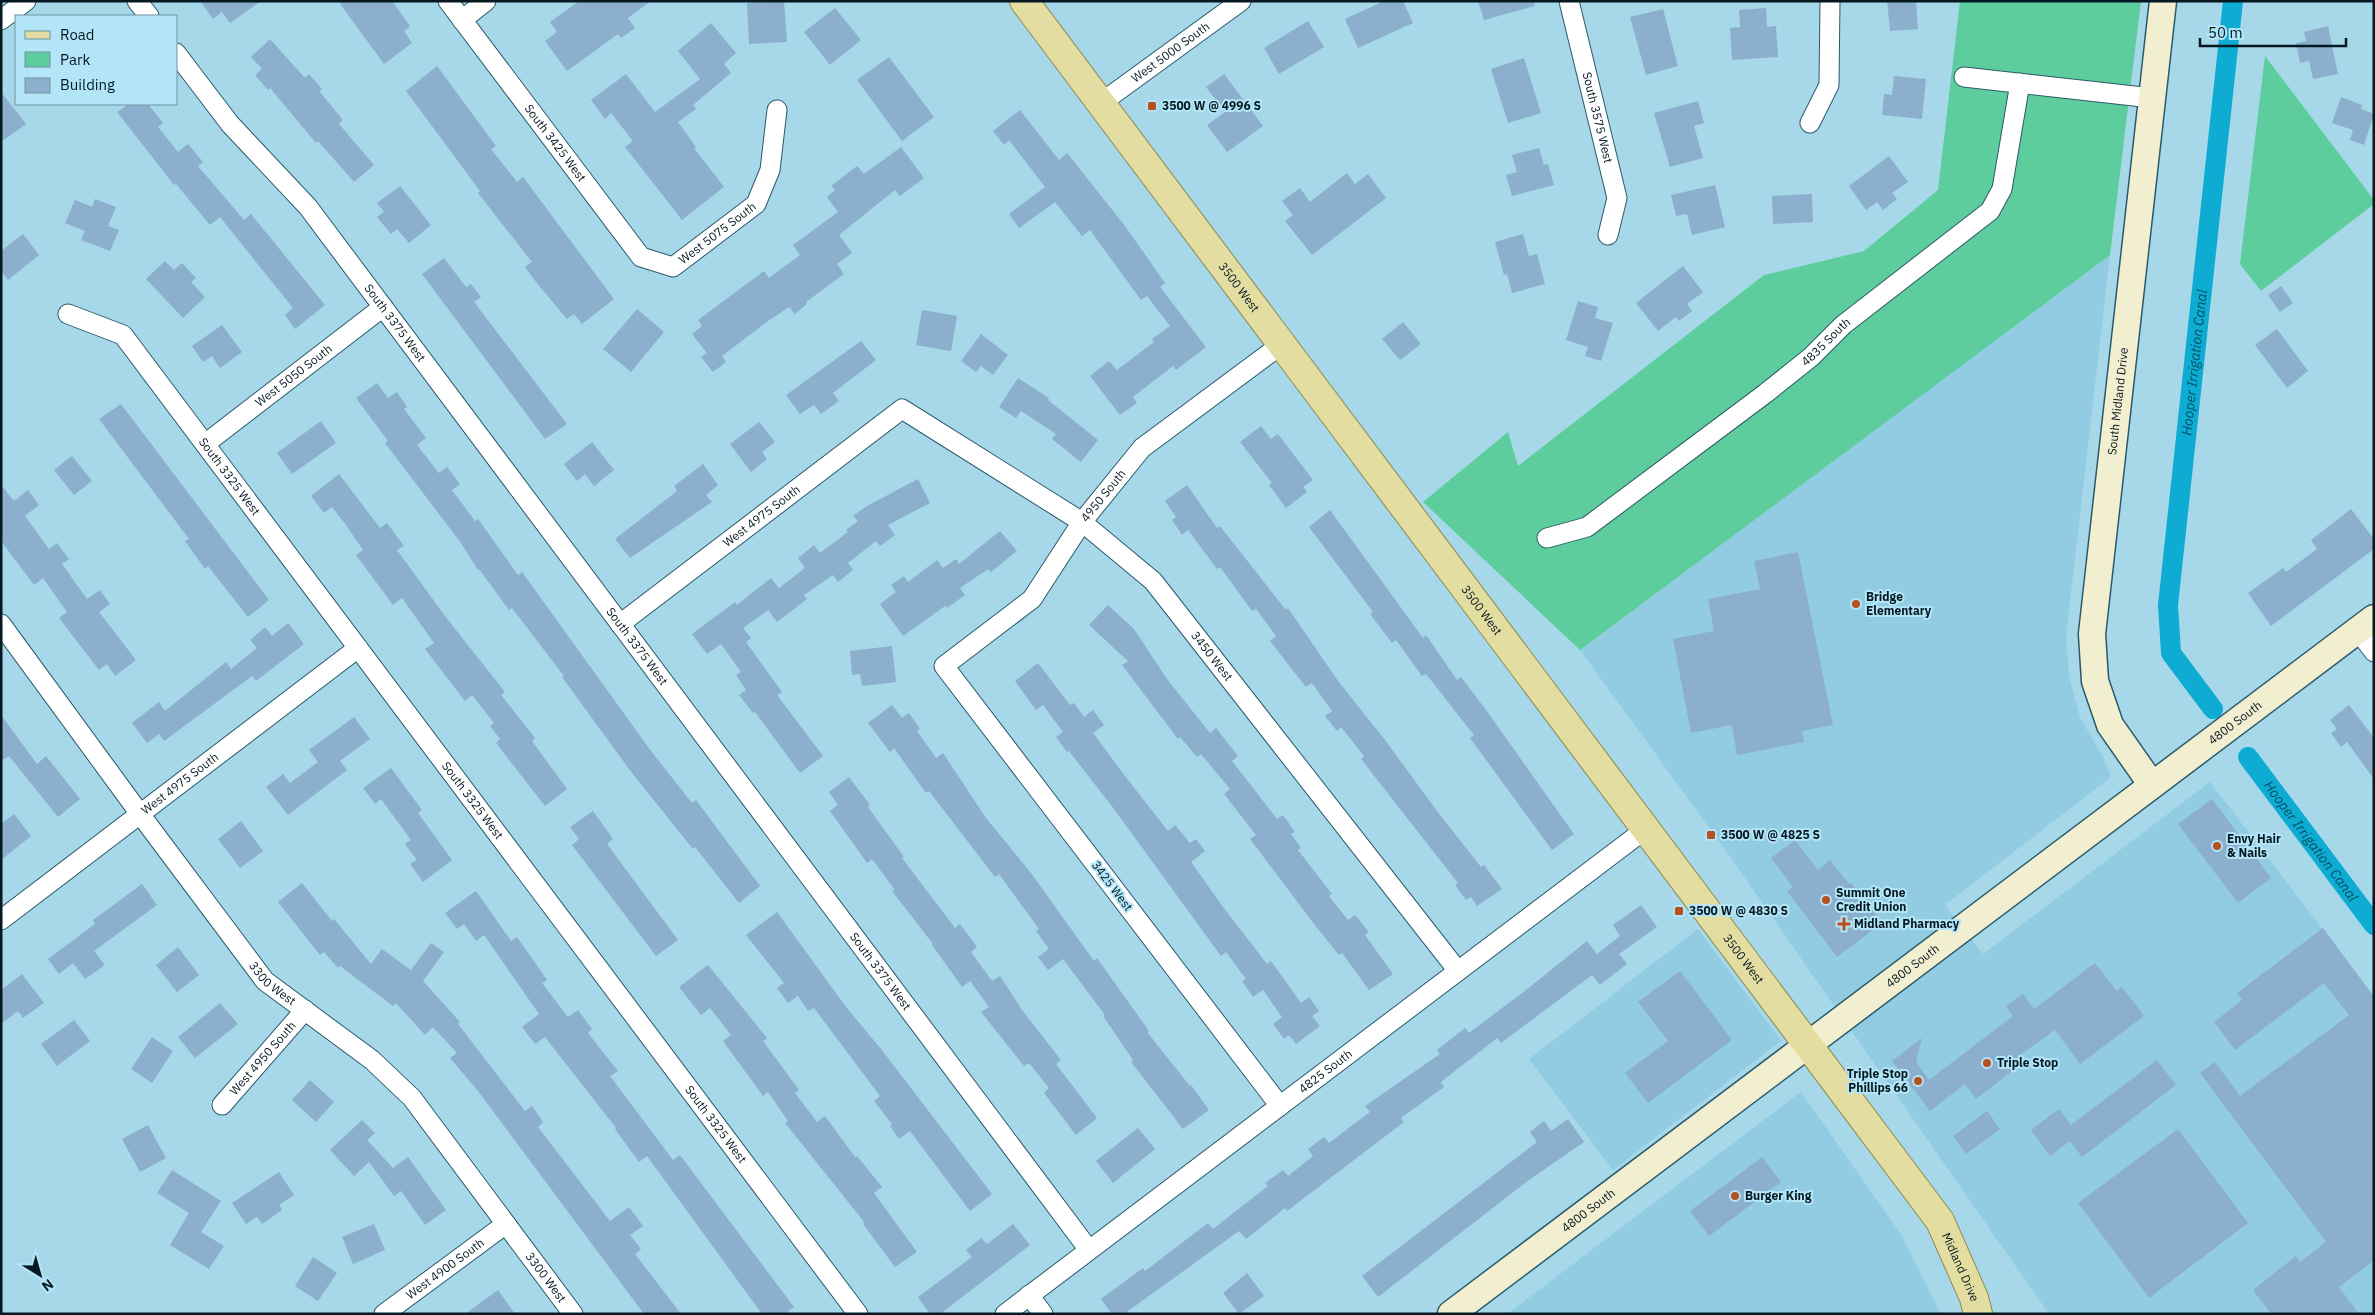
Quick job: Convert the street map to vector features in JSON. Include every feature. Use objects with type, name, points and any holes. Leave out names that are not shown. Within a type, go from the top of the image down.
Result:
[{"type":"main road","name":"3500 West","points":[[1024,1],[1809,1043],[1940,1221]]},
{"type":"main road","name":"Midland Drive","points":[[1940,1221],[1974,1298],[1978,1314]]},
{"type":"street","points":[[1,20],[26,1]]},
{"type":"street","points":[[137,1],[148,15]]},
{"type":"street","name":"South 3425 West","points":[[448,1],[641,257],[673,268]]},
{"type":"street","points":[[462,20],[486,1]]},
{"type":"street","name":"West 5000 South","points":[[1101,103],[1241,1]]},
{"type":"street","name":"South 3575 West","points":[[1569,1],[1617,198],[1608,234]]},
{"type":"street","points":[[1810,123],[1828,85],[1830,1]]},
{"type":"street","name":"South Midland Drive","points":[[2152,785],[2110,724],[2095,681],[2092,634],[2163,1]]},
{"type":"street","name":"South 3375 West","points":[[178,56],[230,124],[308,207],[1089,1250]]},
{"type":"street","points":[[1964,77],[2152,98]]},
{"type":"street","name":"4835 South","points":[[1547,538],[1587,527],[1766,393],[1811,357],[1842,324],[1990,211],[2002,189],[2020,83]]},
{"type":"street","name":"West 5075 South","points":[[673,268],[756,204],[770,170],[777,110]]},
{"type":"street","name":"West 5050 South","points":[[205,444],[383,307]]},
{"type":"street","name":"South 3325 West","points":[[68,314],[123,335],[858,1314]]},
{"type":"street","name":"4950 South","points":[[944,666],[1032,599],[1082,522],[1142,448],[1282,344]]},
{"type":"street","name":"West 4975 South","points":[[620,624],[902,409]]},
{"type":"street","name":"3450 West","points":[[902,409],[1082,522],[1153,581],[1458,971]]},
{"type":"street","name":"3300 West","points":[[1,624],[265,981],[372,1060],[412,1098],[573,1314]]},
{"type":"street","points":[[2366,625],[2374,652]]},
{"type":"street","name":"4800 South","points":[[1450,1314],[2366,625]]},
{"type":"street","name":"West 4975 South","points":[[1,920],[358,648]]},
{"type":"street","name":"3425 West","points":[[944,666],[1280,1106]]},
{"type":"street","name":"4825 South","points":[[1005,1314],[1647,828]]},
{"type":"street","name":"West 4950 South","points":[[222,1105],[305,1010]]},
{"type":"street","name":"West 4900 South","points":[[384,1314],[506,1224]]},
{"type":"street","points":[[1030,1296],[1043,1314]]},
{"type":"shaded area","points":[[2110,255],[2066,637],[2069,676],[2080,718],[2103,756],[2111,777],[1945,905],[1983,954],[2210,782],[2374,996],[2374,1314],[2049,1314],[1729,855],[1580,650]]},
{"type":"shaded area","points":[[1698,929],[1781,1041],[1613,1170],[1529,1059]]},
{"type":"shaded area","points":[[1801,1092],[1902,1236],[1941,1314],[1507,1314]]},
{"type":"green space","points":[[1960,1],[2141,1],[2110,255],[1580,650],[1423,502],[1508,432],[1518,466],[1764,275],[1864,251],[1938,190]]},
{"type":"green space","points":[[2265,56],[2374,200],[2374,204],[2261,291],[2240,264]]},
{"type":"building","points":[[200,1],[261,1],[230,23],[222,12],[213,19]]},
{"type":"building","points":[[338,1],[392,1],[410,26],[404,31],[412,43],[384,64]]},
{"type":"building","points":[[579,1],[651,1],[628,18],[635,28],[621,38],[618,34],[567,71],[545,41],[557,32],[550,22]]},
{"type":"building","points":[[784,1],[787,42],[749,44],[747,3]]},
{"type":"building","points":[[1384,1],[1403,1],[1413,23],[1358,48],[1345,19]]},
{"type":"building","points":[[1478,1],[1534,1],[1535,6],[1484,20]]},
{"type":"building","points":[[1887,1],[1916,1],[1918,29],[1890,31]]},
{"type":"building","points":[[835,8],[861,40],[830,65],[804,32]]},
{"type":"building","points":[[1766,8],[1767,27],[1776,26],[1778,57],[1732,60],[1730,28],[1740,27],[1739,10]]},
{"type":"building","points":[[1663,9],[1678,66],[1646,75],[1630,17]]},
{"type":"building","points":[[1308,21],[1324,47],[1279,74],[1264,48]]},
{"type":"building","points":[[711,23],[736,53],[724,64],[731,73],[693,105],[696,109],[678,122],[696,147],[694,148],[724,187],[682,220],[625,147],[633,141],[611,113],[605,119],[591,100],[626,74],[655,112],[700,79],[678,51]]},
{"type":"building","points":[[2328,26],[2338,74],[2313,79],[2309,61],[2300,63],[2296,43],[2306,41],[2304,32]]},
{"type":"building","points":[[270,39],[305,78],[309,74],[322,89],[319,91],[343,120],[339,124],[374,165],[354,182],[318,141],[316,143],[270,88],[268,90],[255,75],[262,69],[251,57]]},
{"type":"building","points":[[889,57],[934,117],[902,141],[857,80]]},
{"type":"building","points":[[1524,58],[1541,113],[1508,123],[1491,69]]},
{"type":"building","points":[[437,66],[496,146],[491,149],[517,182],[523,177],[614,299],[582,324],[574,314],[567,319],[536,282],[525,267],[532,262],[478,193],[480,191],[406,91]]},
{"type":"building","points":[[1224,74],[1263,126],[1227,152],[1207,125],[1225,112],[1206,87]]},
{"type":"building","points":[[1894,76],[1926,79],[1922,119],[1882,115],[1884,94],[1892,95]]},
{"type":"building","points":[[1,92],[26,124],[1,142]]},
{"type":"building","points":[[2341,97],[2362,105],[2361,109],[2374,114],[2364,145],[2350,140],[2353,130],[2332,123]]},
{"type":"building","points":[[1698,101],[1704,123],[1694,126],[1703,158],[1670,167],[1654,113]]},
{"type":"building","points":[[128,105],[149,105],[163,123],[158,127],[178,152],[188,144],[203,162],[198,166],[244,220],[251,214],[325,305],[295,329],[285,315],[293,308],[220,217],[210,225],[176,184],[174,185],[117,112]]},
{"type":"building","points":[[1020,110],[1059,160],[1067,153],[1125,226],[1165,283],[1160,287],[1206,347],[1176,370],[1173,366],[1133,397],[1137,403],[1120,415],[1090,376],[1109,361],[1117,370],[1154,342],[1152,339],[1170,326],[1147,296],[1141,300],[1090,230],[1082,236],[1055,202],[1019,228],[1009,214],[1045,187],[1009,140],[1004,145],[993,131]]},
{"type":"building","points":[[901,147],[924,178],[900,196],[895,190],[839,235],[852,253],[837,264],[844,274],[806,302],[807,304],[795,314],[789,307],[768,321],[722,356],[726,362],[713,372],[701,357],[707,353],[692,334],[702,326],[698,320],[764,271],[769,278],[800,255],[793,245],[838,212],[827,197],[835,190],[831,186],[857,166],[864,174]]},
{"type":"building","points":[[1539,148],[1544,165],[1548,164],[1554,185],[1512,196],[1506,175],[1517,172],[1512,155]]},
{"type":"building","points":[[1889,156],[1908,182],[1892,193],[1897,199],[1883,210],[1877,202],[1866,210],[1849,186]]},
{"type":"building","points":[[1347,173],[1355,184],[1368,174],[1386,198],[1312,255],[1285,221],[1293,215],[1282,201],[1300,188],[1310,202]]},
{"type":"building","points":[[1715,185],[1725,227],[1692,235],[1687,214],[1676,216],[1671,195]]},
{"type":"building","points":[[400,186],[431,225],[409,243],[397,229],[391,234],[377,217],[384,212],[377,203]]},
{"type":"building","points":[[1812,194],[1813,222],[1773,224],[1772,196]]},
{"type":"building","points":[[95,199],[116,207],[108,226],[119,230],[110,251],[81,240],[85,231],[65,223],[75,200],[92,207]]},
{"type":"building","points":[[23,234],[39,255],[8,280],[1,271],[1,251]]},
{"type":"building","points":[[1523,234],[1529,256],[1537,254],[1545,284],[1512,293],[1507,274],[1504,275],[1495,242]]},
{"type":"building","points":[[444,258],[466,287],[471,284],[481,297],[474,302],[567,424],[545,439],[422,274]]},
{"type":"building","points":[[165,261],[174,270],[182,263],[196,278],[191,282],[205,297],[183,318],[146,279]]},
{"type":"building","points":[[1683,266],[1703,292],[1687,304],[1692,311],[1679,321],[1676,317],[1658,331],[1636,303]]},
{"type":"building","points":[[2281,286],[2293,303],[2280,312],[2268,295]]},
{"type":"building","points":[[1578,301],[1598,307],[1595,318],[1613,323],[1601,361],[1585,356],[1588,347],[1566,340]]},
{"type":"building","points":[[637,309],[664,332],[631,372],[603,349]]},
{"type":"building","points":[[922,310],[957,316],[951,351],[916,345]]},
{"type":"building","points":[[1403,322],[1421,344],[1400,360],[1382,339]]},
{"type":"building","points":[[222,325],[242,352],[220,368],[212,356],[203,362],[192,346]]},
{"type":"building","points":[[2277,329],[2308,371],[2287,388],[2255,345]]},
{"type":"building","points":[[981,334],[1008,355],[993,375],[981,366],[976,372],[961,361]]},
{"type":"building","points":[[861,341],[876,360],[833,393],[839,401],[821,414],[814,405],[800,414],[786,395]]},
{"type":"building","points":[[1018,378],[1049,398],[1048,400],[1098,440],[1081,462],[1052,439],[1056,434],[1021,411],[1016,418],[999,407]]},
{"type":"building","points":[[377,383],[388,398],[397,392],[407,407],[404,409],[426,438],[417,445],[439,473],[447,467],[460,484],[452,490],[475,521],[478,519],[518,575],[522,572],[651,751],[692,803],[696,800],[760,886],[739,903],[695,847],[693,849],[632,773],[562,677],[564,676],[512,608],[509,610],[478,570],[461,543],[385,443],[388,441],[356,398]]},
{"type":"building","points":[[121,404],[269,600],[248,617],[208,566],[205,569],[185,541],[189,539],[99,419]]},
{"type":"building","points":[[321,421],[336,443],[292,474],[277,453]]},
{"type":"building","points":[[759,422],[775,442],[762,452],[767,459],[751,472],[730,444]]},
{"type":"building","points":[[1261,426],[1271,439],[1278,434],[1313,480],[1303,487],[1307,492],[1286,508],[1269,485],[1272,483],[1240,442]]},
{"type":"building","points":[[592,442],[614,470],[594,486],[585,474],[577,481],[564,464]]},
{"type":"building","points":[[72,456],[92,481],[74,495],[54,470]]},
{"type":"building","points":[[703,464],[718,485],[706,495],[712,502],[630,558],[615,539],[677,491],[674,486]]},
{"type":"building","points":[[339,474],[380,528],[387,523],[404,546],[397,550],[445,616],[505,692],[501,695],[535,738],[532,741],[567,789],[545,806],[496,743],[500,739],[490,726],[494,723],[472,695],[465,701],[425,649],[434,643],[402,598],[393,605],[356,555],[363,550],[346,525],[332,507],[324,513],[311,496]]},
{"type":"building","points":[[918,479],[930,503],[888,525],[895,535],[880,546],[876,541],[848,563],[853,570],[838,582],[833,575],[804,595],[807,599],[777,622],[768,610],[743,628],[751,638],[746,642],[782,692],[777,695],[823,756],[800,773],[755,712],[753,713],[739,695],[746,690],[736,675],[741,672],[721,644],[707,654],[692,634],[735,602],[737,605],[771,578],[779,588],[805,568],[798,558],[814,545],[820,553],[848,532],[846,530],[858,521],[853,516],[867,506]]},
{"type":"building","points":[[1,485],[14,501],[28,490],[39,505],[25,516],[49,549],[57,543],[69,559],[62,564],[87,599],[100,590],[110,604],[99,612],[136,660],[115,676],[107,664],[99,670],[59,618],[67,612],[43,578],[34,585],[1,541]]},
{"type":"building","points":[[1187,485],[1217,528],[1220,526],[1286,610],[1288,608],[1338,681],[1385,740],[1437,811],[1481,867],[1484,865],[1502,889],[1477,906],[1471,897],[1466,900],[1455,885],[1458,883],[1361,759],[1364,756],[1341,727],[1337,731],[1325,716],[1332,711],[1312,683],[1306,687],[1270,641],[1276,636],[1256,609],[1252,611],[1220,567],[1217,569],[1188,530],[1182,535],[1172,520],[1176,517],[1165,501]]},
{"type":"building","points":[[2351,509],[2374,539],[2374,549],[2271,626],[2248,593],[2283,568],[2286,572],[2317,549],[2311,540]]},
{"type":"building","points":[[1330,510],[1423,638],[1426,635],[1457,680],[1461,677],[1486,710],[1574,834],[1552,850],[1470,738],[1474,735],[1426,674],[1422,676],[1396,640],[1392,643],[1370,614],[1373,612],[1309,527]]},
{"type":"building","points":[[1000,531],[1017,551],[991,572],[988,569],[960,588],[965,595],[947,608],[945,606],[903,636],[880,604],[896,592],[891,585],[904,576],[908,582],[937,560],[943,568],[956,559],[959,564]]},
{"type":"building","points":[[1798,552],[1833,725],[1802,731],[1804,742],[1737,755],[1732,725],[1691,733],[1673,639],[1714,631],[1708,599],[1760,589],[1754,561]]},
{"type":"building","points":[[1108,605],[1134,629],[1167,679],[1210,733],[1216,728],[1238,756],[1232,761],[1277,819],[1283,815],[1295,832],[1291,834],[1301,848],[1298,850],[1332,894],[1329,896],[1348,920],[1355,915],[1369,932],[1365,935],[1393,974],[1369,990],[1342,953],[1339,955],[1314,924],[1250,839],[1256,835],[1224,794],[1230,789],[1201,754],[1197,757],[1180,737],[1178,739],[1122,665],[1128,661],[1089,625]]},
{"type":"building","points":[[288,623],[304,644],[256,681],[252,676],[164,741],[159,734],[147,743],[132,723],[159,702],[165,711],[226,662],[231,669],[257,648],[250,640],[265,627],[272,636]]},
{"type":"building","points":[[892,646],[896,682],[862,686],[860,674],[852,675],[850,651]]},
{"type":"building","points":[[1038,663],[1070,705],[1074,703],[1084,717],[1093,710],[1104,725],[1093,733],[1168,831],[1175,825],[1190,843],[1196,839],[1205,851],[1191,862],[1223,907],[1267,964],[1271,961],[1301,1003],[1309,997],[1319,1011],[1312,1016],[1320,1026],[1296,1044],[1289,1035],[1284,1039],[1273,1024],[1282,1017],[1263,990],[1253,997],[1242,981],[1246,979],[1226,952],[1221,956],[1114,809],[1069,751],[1067,752],[1056,737],[1063,732],[1043,705],[1036,710],[1015,681]]},
{"type":"building","points":[[892,705],[902,718],[909,713],[920,729],[917,731],[936,758],[943,753],[986,818],[1031,873],[1094,961],[1097,958],[1149,1031],[1147,1032],[1209,1110],[1183,1129],[1131,1062],[1133,1060],[1103,1016],[1105,1015],[1063,959],[1048,970],[1038,957],[1049,949],[1036,931],[1039,929],[999,874],[995,877],[929,791],[926,793],[894,748],[890,752],[868,723]]},
{"type":"building","points":[[2349,705],[2374,738],[2374,779],[2347,742],[2341,747],[2331,733],[2337,729],[2330,720]]},
{"type":"building","points":[[1,715],[37,764],[46,756],[80,799],[58,817],[9,756],[1,761]]},
{"type":"building","points":[[354,717],[370,739],[340,761],[347,770],[288,815],[266,787],[283,774],[290,783],[318,762],[309,750]]},
{"type":"building","points":[[391,768],[422,810],[418,813],[452,860],[423,882],[410,864],[417,860],[405,844],[411,840],[381,799],[375,804],[363,788]]},
{"type":"building","points":[[849,777],[870,805],[868,807],[904,857],[902,858],[955,928],[960,924],[977,947],[971,952],[992,981],[1000,976],[1022,1010],[1061,1060],[1056,1064],[1097,1118],[1076,1135],[1044,1093],[1049,1088],[1029,1063],[1024,1066],[981,1012],[989,1007],[970,981],[962,987],[933,944],[892,891],[895,890],[872,859],[867,863],[830,811],[838,805],[829,792]]},
{"type":"building","points":[[2212,799],[2271,878],[2238,903],[2178,824]]},
{"type":"building","points":[[593,811],[613,839],[607,844],[678,940],[656,956],[572,845],[579,839],[570,827]]},
{"type":"building","points":[[14,814],[31,836],[1,860],[1,824]]},
{"type":"building","points":[[241,821],[263,851],[240,868],[218,839]]},
{"type":"building","points":[[1795,840],[1818,870],[1830,860],[1849,884],[1851,883],[1882,923],[1837,957],[1787,891],[1793,887],[1771,858]]},
{"type":"building","points":[[302,883],[332,921],[334,919],[371,964],[382,949],[411,970],[431,943],[444,952],[423,981],[460,1022],[458,1024],[525,1111],[532,1106],[543,1122],[538,1127],[610,1221],[629,1207],[643,1226],[630,1235],[641,1249],[635,1254],[681,1314],[644,1314],[478,1091],[450,1058],[457,1053],[433,1027],[425,1035],[396,1003],[393,1006],[340,966],[338,968],[324,952],[320,955],[278,902]]},
{"type":"building","points":[[142,884],[157,905],[94,951],[105,965],[85,979],[73,963],[59,974],[48,959],[95,924],[93,920]]},
{"type":"building","points":[[476,891],[511,941],[517,937],[547,980],[542,983],[568,1017],[578,1010],[592,1029],[588,1033],[618,1071],[610,1076],[673,1160],[680,1155],[794,1307],[785,1314],[762,1314],[647,1156],[639,1162],[616,1128],[545,1037],[535,1044],[522,1027],[539,1014],[484,935],[476,941],[464,924],[457,929],[445,913]]},
{"type":"building","points":[[1641,905],[1657,927],[1619,954],[1627,964],[1600,985],[1592,975],[1501,1043],[1497,1038],[1441,1082],[1444,1087],[1401,1118],[1404,1122],[1287,1211],[1285,1208],[1246,1239],[1239,1231],[1124,1314],[1112,1314],[1101,1299],[1143,1268],[1145,1271],[1208,1223],[1213,1229],[1268,1186],[1265,1183],[1283,1170],[1288,1176],[1313,1156],[1308,1149],[1324,1137],[1329,1143],[1370,1112],[1365,1106],[1440,1054],[1437,1050],[1465,1028],[1469,1033],[1587,941],[1597,954],[1620,936],[1613,925]]},
{"type":"building","points":[[777,912],[846,1007],[881,1049],[992,1194],[970,1211],[910,1131],[899,1139],[890,1126],[892,1124],[874,1101],[880,1096],[814,1008],[808,1011],[798,996],[788,1003],[777,988],[784,983],[746,935]]},
{"type":"building","points":[[2323,928],[2374,997],[2374,1260],[2339,1287],[2359,1314],[2271,1314],[2253,1290],[2296,1256],[2300,1262],[2326,1242],[2200,1073],[2215,1062],[2240,1096],[2349,1015],[2324,983],[2235,1050],[2214,1022],[2242,1000],[2237,993]]},
{"type":"building","points":[[178,947],[199,975],[177,992],[156,965]]},
{"type":"building","points":[[2095,963],[2117,991],[2122,987],[2144,1016],[2080,1064],[2055,1030],[2020,1055],[2025,1061],[1976,1099],[1965,1084],[1930,1111],[1892,1061],[1922,1038],[1916,1062],[1929,1080],[2013,1016],[2006,1006],[2023,994],[2034,1009]]},
{"type":"building","points":[[708,965],[767,1038],[763,1041],[799,1090],[795,1093],[817,1122],[825,1116],[855,1157],[857,1156],[882,1187],[874,1193],[917,1252],[895,1267],[863,1224],[865,1223],[785,1123],[788,1121],[768,1092],[763,1096],[723,1041],[731,1035],[710,1008],[701,1015],[679,987]]},
{"type":"building","points":[[1680,971],[1732,1040],[1648,1103],[1625,1073],[1668,1041],[1638,1002]]},
{"type":"building","points":[[22,974],[44,1003],[23,1018],[18,1011],[1,1024],[1,990]]},
{"type":"building","points":[[220,1003],[238,1024],[195,1058],[178,1037]]},
{"type":"building","points":[[74,1020],[90,1041],[57,1066],[41,1044]]},
{"type":"building","points":[[152,1037],[173,1051],[152,1083],[131,1069]]},
{"type":"building","points":[[2157,1060],[2176,1085],[2082,1157],[2070,1141],[2050,1156],[2031,1130],[2059,1109],[2071,1125]]},
{"type":"building","points":[[310,1080],[334,1102],[316,1122],[292,1100]]},
{"type":"building","points":[[1987,1111],[2000,1129],[1966,1154],[1953,1136]]},
{"type":"building","points":[[1568,1119],[1584,1142],[1529,1180],[1378,1297],[1362,1276],[1537,1142],[1530,1132],[1544,1121],[1551,1131]]},
{"type":"building","points":[[362,1120],[375,1133],[367,1140],[393,1168],[408,1157],[446,1210],[425,1225],[401,1191],[394,1196],[369,1162],[354,1176],[330,1150]]},
{"type":"building","points":[[148,1125],[166,1158],[140,1172],[122,1139]]},
{"type":"building","points":[[1138,1128],[1155,1149],[1113,1183],[1096,1161]]},
{"type":"building","points":[[2178,1129],[2248,1223],[2149,1298],[2078,1203]]},
{"type":"building","name":"Burger King","points":[[1762,1157],[1781,1182],[1709,1236],[1690,1211]]},
{"type":"building","points":[[172,1170],[221,1201],[201,1232],[224,1246],[209,1269],[170,1245],[189,1213],[157,1193]]},
{"type":"building","points":[[279,1172],[294,1195],[279,1205],[282,1210],[262,1224],[257,1217],[246,1224],[232,1203]]},
{"type":"building","points":[[374,1224],[385,1250],[353,1264],[342,1237]]},
{"type":"building","points":[[1013,1224],[1030,1245],[940,1314],[930,1314],[918,1297],[972,1257],[966,1250],[981,1238],[987,1244]]},
{"type":"building","points":[[313,1257],[337,1273],[318,1301],[295,1286]]},
{"type":"building","points":[[1247,1273],[1264,1296],[1239,1314],[1223,1293]]},
{"type":"building","points":[[498,1290],[515,1314],[465,1314]]},
{"type":"waterway","name":"Hooper Irrigation Canal","points":[[2213,709],[2171,653],[2168,605],[2233,1]]},
{"type":"waterway","name":"Hooper Irrigation Canal","points":[[2248,757],[2374,925]]},
{"type":"place","name":"3500 W @ 4996 S","points":[[1152,106]]},
{"type":"place","name":"Bridge Elementary","points":[[1856,604]]},
{"type":"place","name":"3500 W @ 4825 S","points":[[1711,835]]},
{"type":"place","name":"Envy Hair & Nails","points":[[2217,846]]},
{"type":"place","name":"Summit One Credit Union","points":[[1826,900]]},
{"type":"place","name":"3500 W @ 4830 S","points":[[1679,911]]},
{"type":"place","name":"Midland Pharmacy","points":[[1844,924]]},
{"type":"place","name":"Triple Stop","points":[[1987,1063]]},
{"type":"place","name":"Triple Stop Phillips 66","points":[[1918,1081]]},
{"type":"place","name":"Burger King","points":[[1735,1196]]}]
